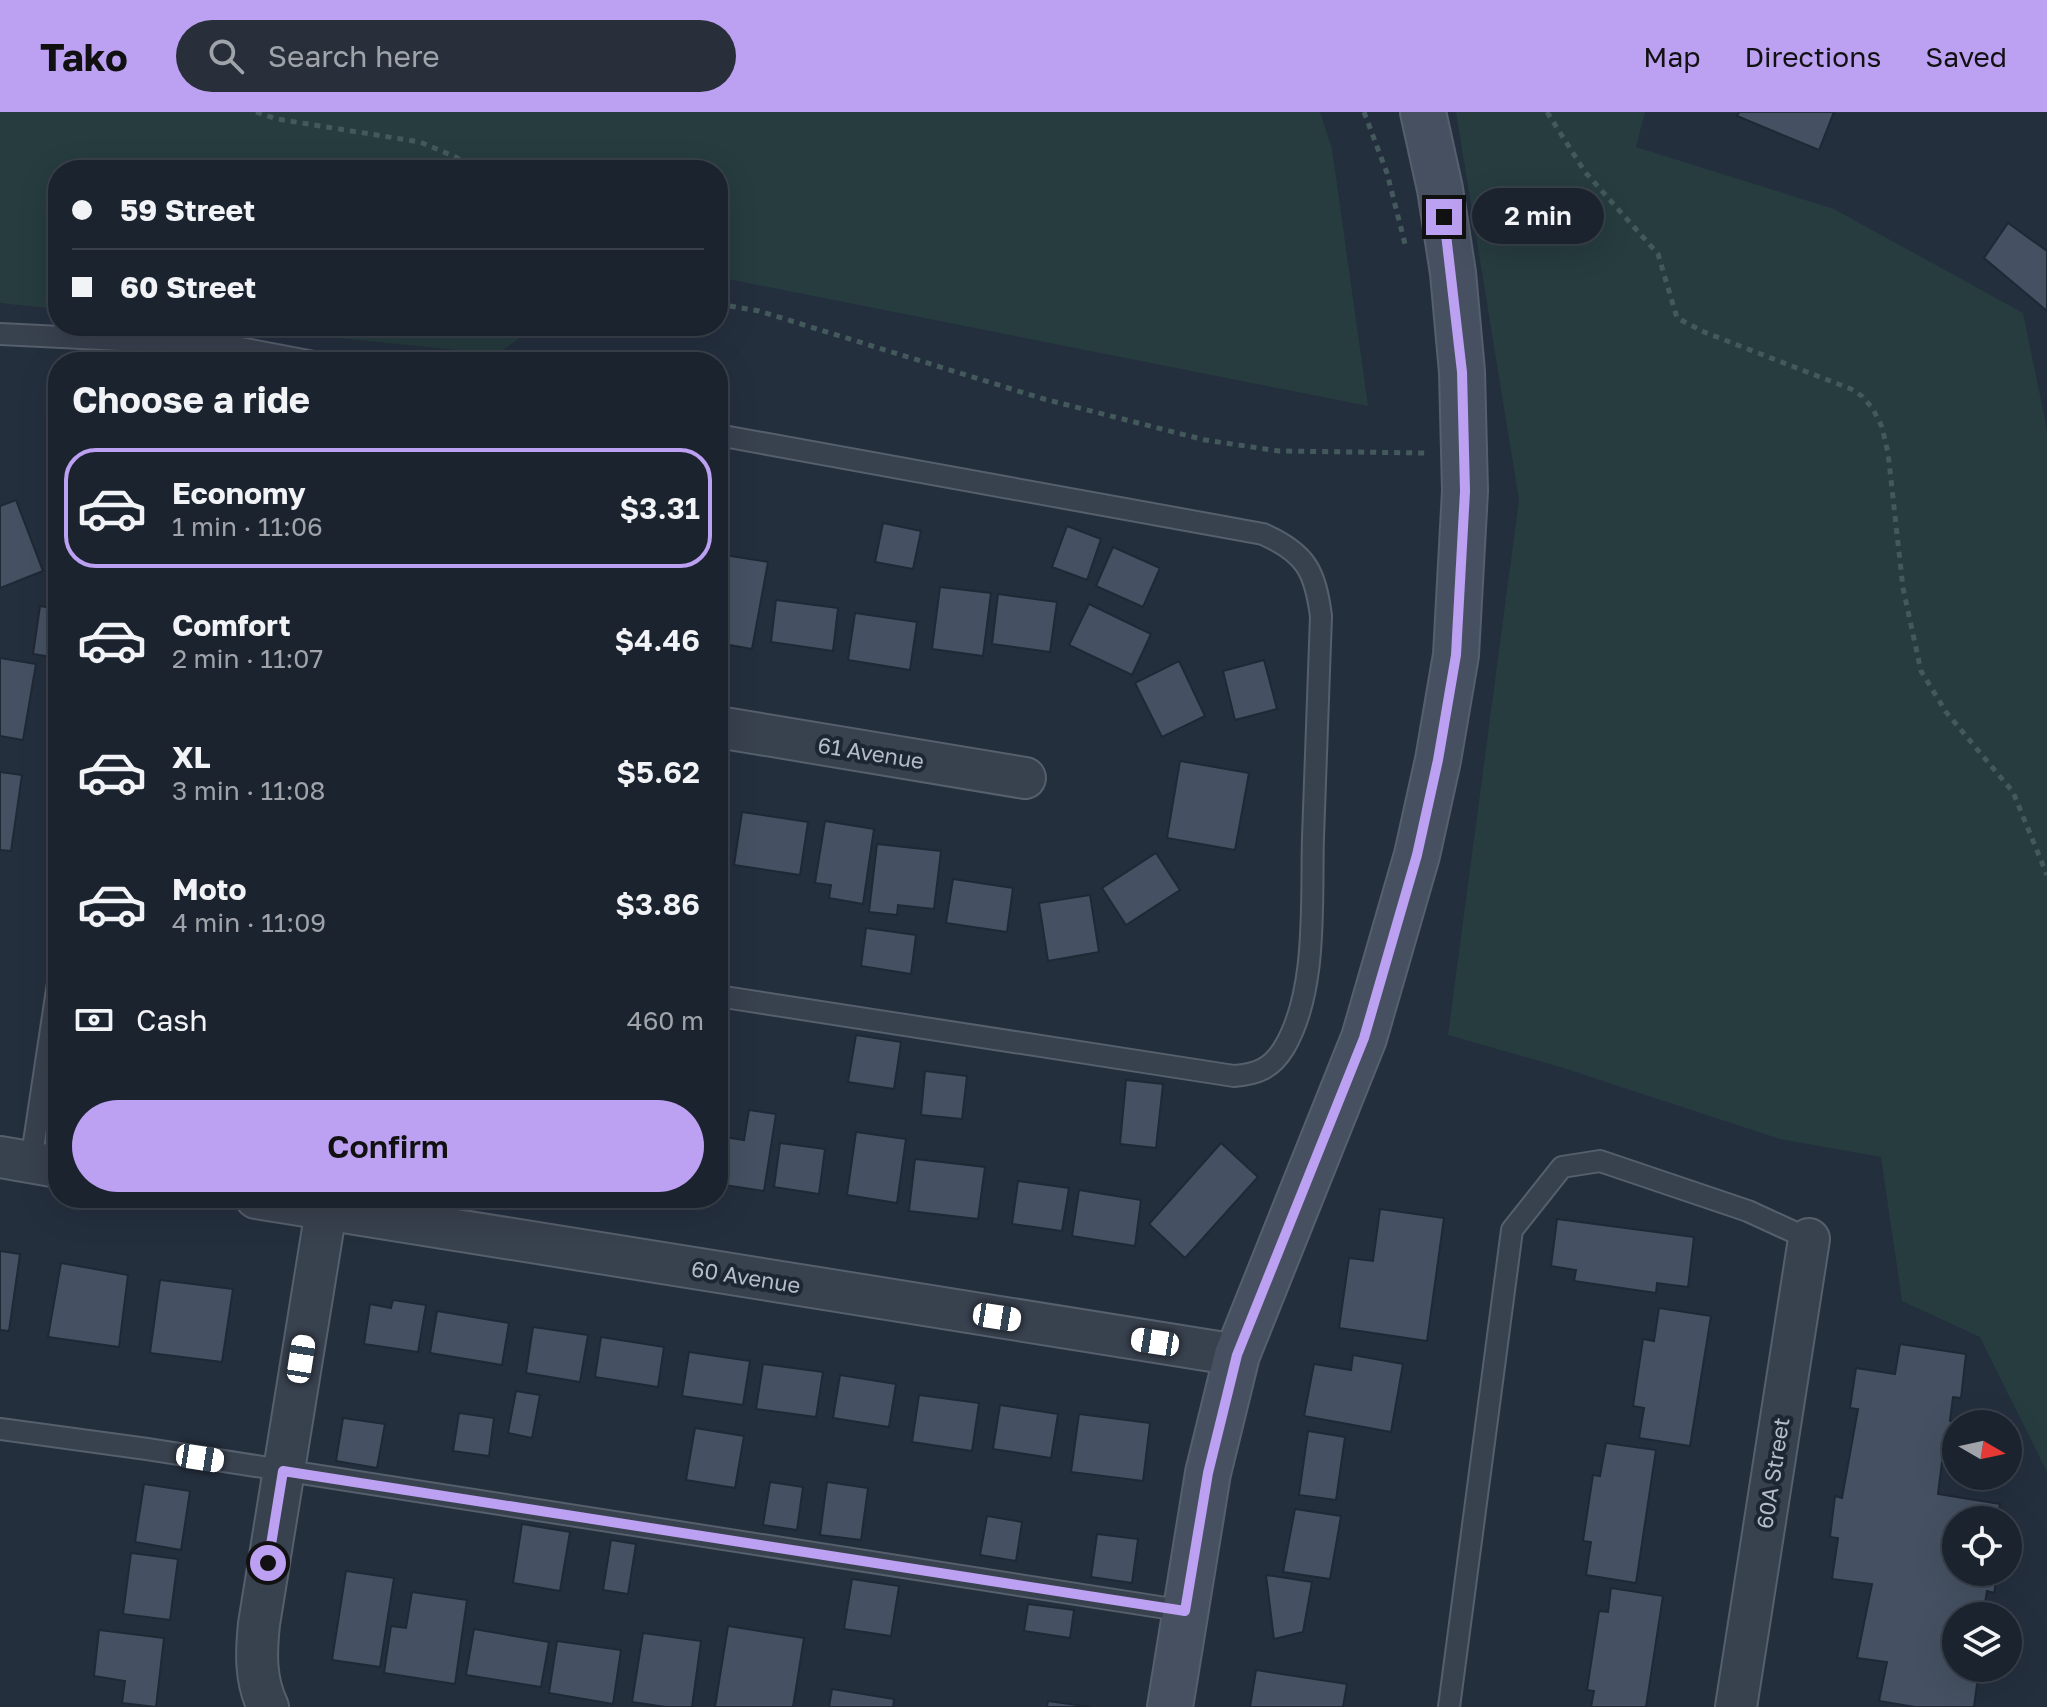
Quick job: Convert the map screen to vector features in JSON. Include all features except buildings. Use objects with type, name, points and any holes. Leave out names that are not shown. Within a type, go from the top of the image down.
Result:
[{"type":"main road","points":[[1170,1707],[1208,1473],[1237,1355],[1364,1038],[1417,855],[1438,760],[1456,655],[1465,491],[1462,372],[1451,259],[1423,112]]},
{"type":"street","name":"61 Avenue","points":[[728,729],[1025,778]]},
{"type":"street","points":[[268,1707],[258,1681],[256,1649],[326,1208]]},
{"type":"street","name":"60 Avenue","points":[[357,1208],[1237,1355]]},
{"type":"street","name":"60A Street","points":[[1736,1707],[1809,1239]]},
{"type":"lane","points":[[0,334],[153,352],[224,345],[261,352]]},
{"type":"lane","points":[[728,437],[1263,534],[1288,545],[1305,564],[1317,588],[1321,616],[1309,952],[1296,1021],[1284,1048],[1270,1067],[1256,1074],[1234,1076],[728,998]]},
{"type":"lane","points":[[30,1162],[48,1047]]},
{"type":"lane","points":[[1449,1707],[1512,1230],[1562,1167],[1600,1161],[1748,1211],[1809,1239]]},
{"type":"lane","points":[[0,1429],[1185,1611]]},
{"type":"path","points":[[256,112],[277,119],[420,142],[460,160]]},
{"type":"path","points":[[1364,112],[1387,173],[1409,260]]},
{"type":"path","points":[[1547,112],[1585,172],[1658,254],[1677,318],[1704,332],[1851,389],[1873,409],[1882,427],[1888,453],[1903,588],[1921,671],[1946,712],[2013,792],[2047,875]]},
{"type":"path","points":[[728,306],[759,311],[1044,399],[1205,440],[1279,451],[1430,453],[1430,463]]},
{"type":"green space","points":[[0,112],[1320,112],[1332,149],[1368,406],[728,279],[728,160],[48,160],[48,308],[0,303]]},
{"type":"green space","points":[[1456,112],[1645,112],[1636,147],[1834,209],[2023,313],[2047,429],[2047,1472],[2022,1422],[2022,1410],[2016,1410],[1980,1337],[1902,1301],[1881,1157],[1780,1139],[1557,1066],[1448,1035],[1519,500]]},
{"type":"green space","points":[[319,336],[523,336],[500,352]]},
{"type":"route","points":[[268,1563],[283,1471],[1185,1611],[1208,1473],[1237,1355],[1364,1038],[1417,855],[1438,760],[1456,655],[1465,491],[1462,372],[1453,273],[1444,217]]}]
